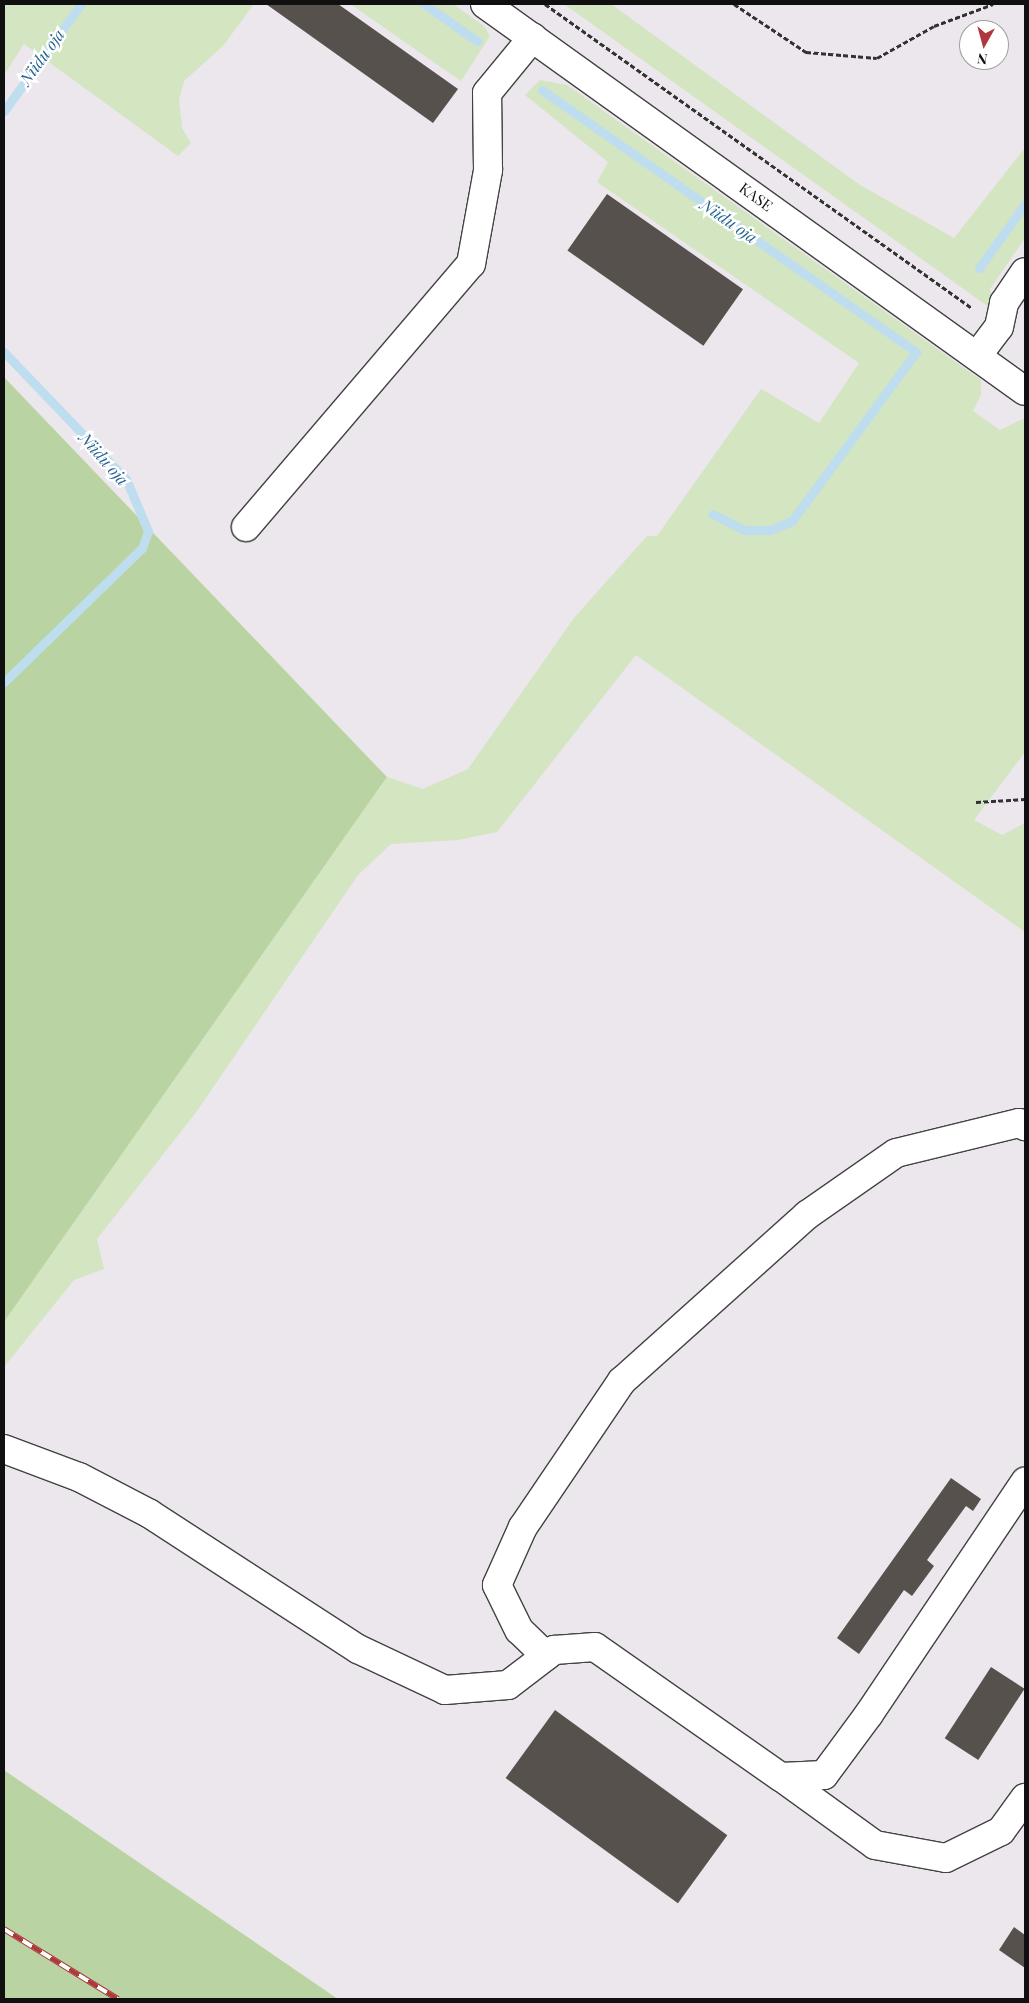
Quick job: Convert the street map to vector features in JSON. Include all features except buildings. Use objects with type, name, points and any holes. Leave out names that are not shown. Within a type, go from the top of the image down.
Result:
[{"type":"street","name":"KASE","points":[[485,4],[1025,391]]},
{"type":"street","points":[[246,527],[471,264],[488,170],[486,93],[533,37]]},
{"type":"street","points":[[977,356],[999,327],[1004,303],[1025,272]]},
{"type":"street","points":[[546,1656],[519,1630],[497,1585],[523,1527],[622,1381],[806,1215],[896,1153],[1019,1124],[1025,1126]]},
{"type":"street","points":[[4,1449],[79,1477],[150,1514],[358,1649],[446,1690],[508,1685],[554,1650],[595,1647],[782,1776],[875,1845],[946,1858],[1001,1831],[1025,1798]]},
{"type":"street","points":[[782,1776],[824,1775],[869,1714],[1025,1482]]},
{"type":"path","points":[[545,4],[999,327]]},
{"type":"path","points":[[734,4],[806,52],[877,58],[934,26],[993,4]]},
{"type":"path","points":[[976,802],[1025,798]]},
{"type":"shaded area","points":[[4,4],[1025,4],[1025,1999],[338,1999],[4,1770],[4,1322],[387,777],[4,377]]},
{"type":"green space","points":[[4,4],[254,4],[223,46],[184,81],[179,100],[182,128],[191,143],[178,156],[24,44],[4,75]]},
{"type":"green space","points":[[350,4],[453,4],[484,26],[490,36],[461,81]]},
{"type":"green space","points":[[564,4],[611,4],[860,185],[954,238],[1025,148],[1025,238],[990,289],[993,310]]},
{"type":"green space","points":[[540,80],[567,85],[981,380],[981,395],[973,411],[1000,430],[1025,418],[1025,752],[974,820],[1002,835],[1025,823],[1025,932],[636,655],[497,832],[458,840],[391,844],[358,875],[197,1111],[97,1239],[104,1269],[74,1280],[4,1367],[4,1322],[387,777],[423,789],[468,769],[574,618],[647,536],[657,536],[761,389],[819,423],[859,363],[597,182],[608,162],[525,95]]},
{"type":"green space","points":[[4,377],[387,777],[4,1322]]},
{"type":"green space","points":[[4,1770],[338,1999],[4,1999]]},
{"type":"waterway","name":"Niidu oja","points":[[4,111],[81,4]]},
{"type":"waterway","name":"Niidu oja","points":[[424,4],[477,41]]},
{"type":"waterway","name":"Niidu oja","points":[[542,90],[916,352],[792,521],[770,530],[744,530],[713,514]]},
{"type":"waterway","name":"Niidu oja","points":[[979,268],[1025,204]]},
{"type":"waterway","name":"Niidu oja","points":[[4,352],[126,479],[148,531],[142,548],[4,682]]},
{"type":"railway","points":[[4,1929],[118,1999]]}]
